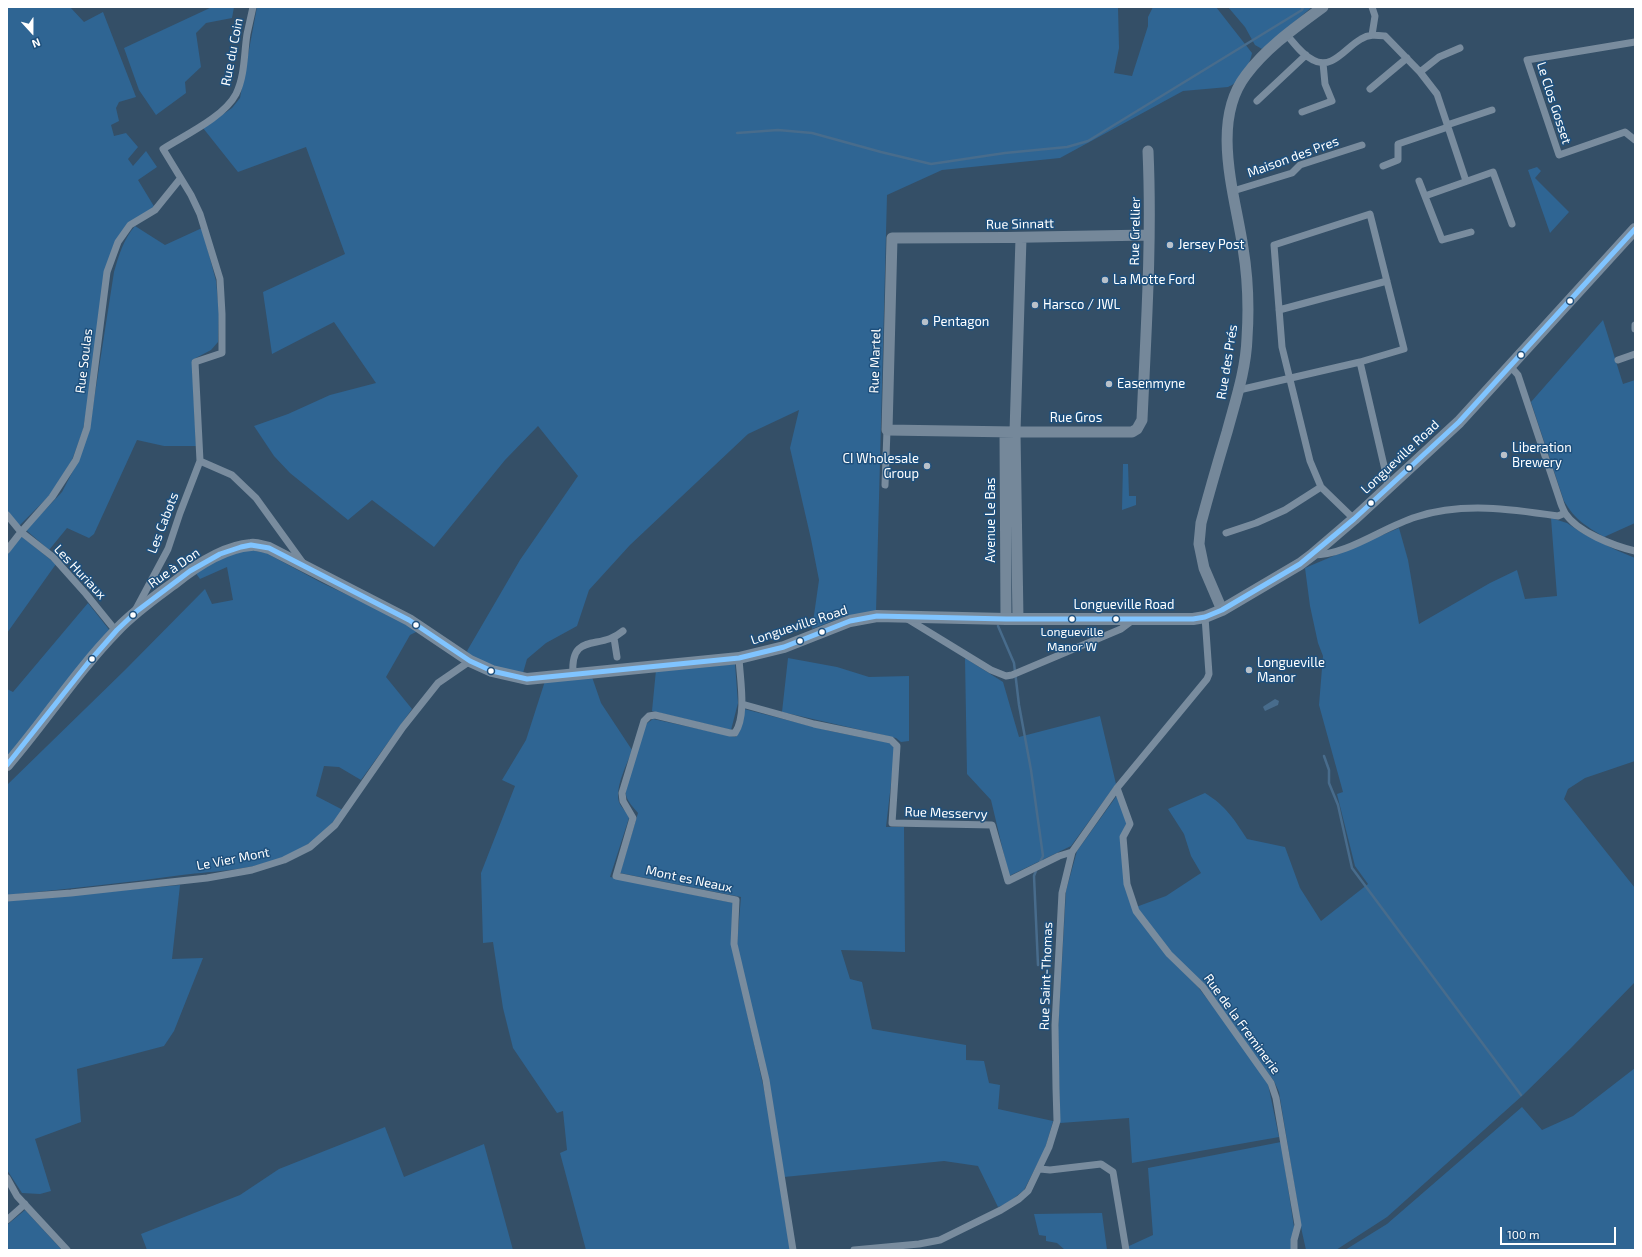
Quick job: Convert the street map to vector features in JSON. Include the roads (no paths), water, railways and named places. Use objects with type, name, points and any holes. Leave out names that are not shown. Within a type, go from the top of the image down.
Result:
[{"type":"main road","name":"Longueville Road","points":[[470,661],[492,670],[526,679],[739,658],[784,647],[850,621],[877,616],[1012,619],[1193,619],[1205,617],[1222,610],[1312,555],[1354,519],[1459,422],[1635,229]]},
{"type":"main road","name":"Rue à Don","points":[[7,765],[62,693],[116,631],[133,614],[196,566],[237,547],[253,544],[269,548],[306,566],[409,620],[470,661]]},
{"type":"street","name":"Rue du Coin","points":[[180,179],[163,149],[211,119],[225,108],[236,95],[241,78],[247,34],[253,7]]},
{"type":"street","name":"Rue des Prés","points":[[1222,610],[1204,568],[1199,544],[1201,523],[1239,390],[1247,340],[1249,298],[1243,248],[1233,191],[1227,135],[1228,124],[1234,97],[1245,75],[1261,56],[1286,34],[1323,7]]},
{"type":"street","points":[[1372,7],[1375,16],[1372,35]]},
{"type":"street","points":[[1286,34],[1312,60],[1323,63],[1337,58],[1361,39],[1372,35],[1385,36],[1408,58],[1437,94],[1466,181]]},
{"type":"street","name":"Le Clos Gosset","points":[[1635,42],[1527,60],[1559,155],[1625,132],[1635,140]]},
{"type":"street","points":[[1420,72],[1439,57],[1460,48]]},
{"type":"street","points":[[1257,101],[1306,55]]},
{"type":"street","points":[[1370,89],[1408,58]]},
{"type":"street","points":[[1302,112],[1332,101],[1325,84],[1323,63]]},
{"type":"street","points":[[1383,166],[1398,160],[1398,144],[1492,110]]},
{"type":"street","name":"Maison des Pres","points":[[1233,191],[1292,173],[1300,165],[1362,145]]},
{"type":"street","name":"Rue Grellier","points":[[1137,429],[1142,420],[1149,235],[1150,176],[1148,151]]},
{"type":"street","points":[[1425,196],[1493,172],[1512,224]]},
{"type":"street","points":[[180,179],[200,214],[220,279],[222,353],[195,362],[200,461],[232,475],[256,498],[306,566]]},
{"type":"street","name":"Rue Soulas","points":[[7,550],[56,491],[76,460],[87,428],[107,272],[118,242],[130,226],[155,210],[180,179]]},
{"type":"street","points":[[1419,181],[1442,240],[1471,232]]},
{"type":"street","points":[[1239,390],[1289,379],[1360,362],[1404,350],[1370,214],[1274,245],[1282,347],[1289,379],[1310,461],[1321,487],[1354,519]]},
{"type":"street","name":"Rue Sinnatt","points":[[892,238],[1021,238],[1149,235]]},
{"type":"street","name":"Rue Martel","points":[[885,485],[892,238]]},
{"type":"street","name":"Avenue Le Bas","points":[[1012,619],[1010,432],[1021,238]]},
{"type":"street","points":[[1279,310],[1387,281]]},
{"type":"street","points":[[1635,325],[1635,330]]},
{"type":"street","points":[[1618,360],[1635,354]]},
{"type":"street","points":[[1360,362],[1389,487]]},
{"type":"street","points":[[1510,366],[1518,375],[1565,513],[1578,525],[1604,540],[1635,551]]},
{"type":"street","name":"Rue Gros","points":[[887,430],[1132,432],[1137,429]]},
{"type":"street","name":"Les Cabots","points":[[133,614],[168,549],[200,461]]},
{"type":"street","points":[[1226,533],[1256,523],[1286,510],[1321,487]]},
{"type":"street","points":[[1312,555],[1325,555],[1415,517],[1442,511],[1478,508],[1558,516],[1565,513]]},
{"type":"street","name":"Les Huriaux","points":[[7,515],[21,532],[53,557],[116,631]]},
{"type":"street","points":[[904,617],[991,670],[1006,676],[1012,675],[1121,628],[1134,619]]},
{"type":"street","name":"Rue Saint-Thomas","points":[[854,1250],[918,1244],[940,1240],[1020,1200],[1028,1191],[1040,1169],[1057,1121],[1056,1025],[1062,893],[1072,852],[1117,788],[1207,679],[1209,674],[1205,617]]},
{"type":"street","points":[[573,674],[574,655],[580,647],[614,638],[623,631]]},
{"type":"street","points":[[614,638],[617,657]]},
{"type":"street","name":"Mont es Neaux","points":[[739,658],[742,704],[737,729],[734,733],[723,732],[655,715],[648,716],[644,721],[622,793],[623,801],[633,818],[616,876],[736,900],[734,944],[766,1080],[793,1250]]},
{"type":"street","name":"Le Vier Mont","points":[[7,898],[71,893],[206,878],[252,870],[284,860],[310,847],[335,825],[403,727],[438,683],[470,661]]},
{"type":"street","name":"Rue Messervy","points":[[742,704],[814,724],[892,740],[897,746],[892,823],[992,825],[1008,881],[1060,856],[1072,852]]},
{"type":"street","name":"Rue de la Freminerie","points":[[1117,788],[1130,824],[1123,837],[1127,884],[1136,911],[1169,954],[1202,987],[1271,1083],[1276,1098],[1298,1225],[1294,1240],[1294,1250]]},
{"type":"street","points":[[1040,1169],[1050,1170],[1101,1164],[1113,1172],[1126,1250]]},
{"type":"street","points":[[7,1178],[17,1196],[67,1250]]},
{"type":"street","points":[[7,1220],[25,1204]]},
{"type":"waterway","points":[[737,133],[778,130],[812,133],[931,164],[1005,153],[1067,147],[1088,141],[1302,10],[1303,7]]},
{"type":"waterway","points":[[998,626],[1014,663],[1019,705],[1031,770],[1043,856],[1039,864]]},
{"type":"waterway","points":[[1324,756],[1329,770],[1329,783],[1338,805],[1352,868],[1521,1095]]},
{"type":"waterway","points":[[1037,868],[1034,876],[1038,965]]},
{"type":"place","name":"Jersey Post","points":[[1170,245]]},
{"type":"place","name":"La Motte Ford","points":[[1105,280]]},
{"type":"place","name":"Harsco / JWL","points":[[1035,305]]},
{"type":"place","name":"Pentagon","points":[[925,322]]},
{"type":"place","name":"Easenmyne","points":[[1109,384]]},
{"type":"place","name":"Liberation Brewery","points":[[1504,455]]},
{"type":"place","name":"CI Wholesale Group","points":[[927,466]]},
{"type":"place","name":"Longueville Manor W","points":[[1072,619]]},
{"type":"place","name":"Longueville Manor","points":[[1249,670]]}]
